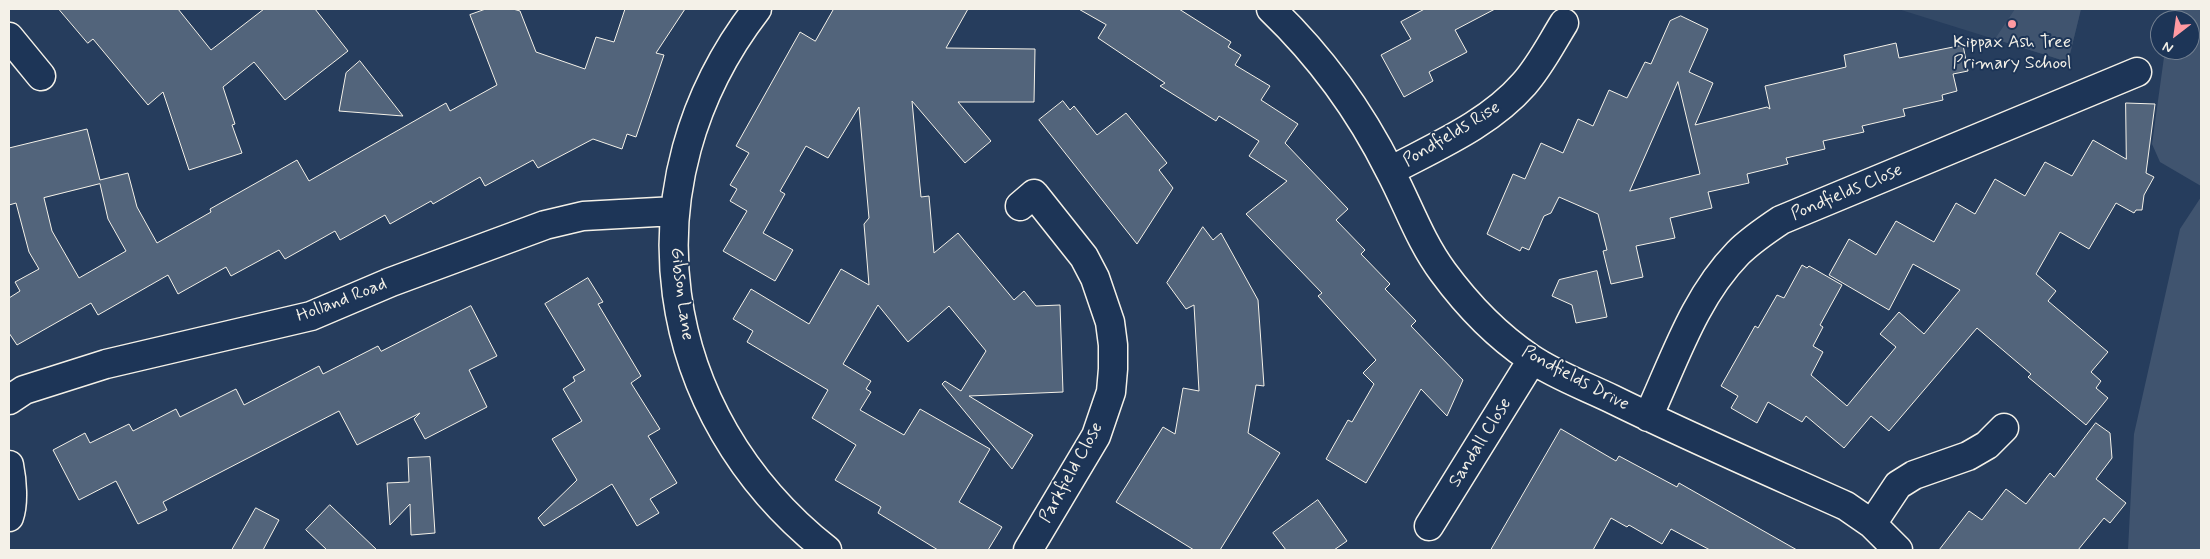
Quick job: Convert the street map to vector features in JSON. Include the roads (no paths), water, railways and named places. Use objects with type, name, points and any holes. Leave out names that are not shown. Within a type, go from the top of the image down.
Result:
[{"type":"street","name":"Gibson Lane","points":[[757,9],[724,57],[696,116],[681,171],[675,211],[674,252],[679,309],[686,341],[708,403],[740,460],[781,510],[827,550]]},
{"type":"street","name":"Pondfields Drive","points":[[1271,9],[1314,55],[1342,92],[1368,130],[1428,249],[1452,284],[1492,328],[1532,360],[1648,417],[1846,506],[1872,524],[1898,550]]},
{"type":"street","name":"Pondfields Rise","points":[[1390,171],[1478,124],[1510,99],[1536,69],[1564,23]]},
{"type":"street","points":[[9,37],[42,76]]},
{"type":"street","name":"Pondfields Close","points":[[1648,417],[1706,292],[1739,252],[1781,220],[2137,72]]},
{"type":"street","name":"Parkfield Close","points":[[1020,206],[1034,194],[1084,257],[1104,300],[1113,345],[1110,392],[1096,436],[1028,550]]},
{"type":"street","name":"Holland Road","points":[[9,400],[24,390],[106,364],[311,316],[391,282],[545,225],[583,216],[675,211]]},
{"type":"street","name":"Sandall Close","points":[[1429,526],[1532,360]]},
{"type":"street","points":[[1872,524],[1898,485],[1914,475],[1968,456],[1987,445],[2004,428]]},
{"type":"street","points":[[9,465],[11,473],[11,511],[9,518]]},
{"type":"place","name":"Kippax Ash Tree Primary School","points":[[2012,24]]}]
